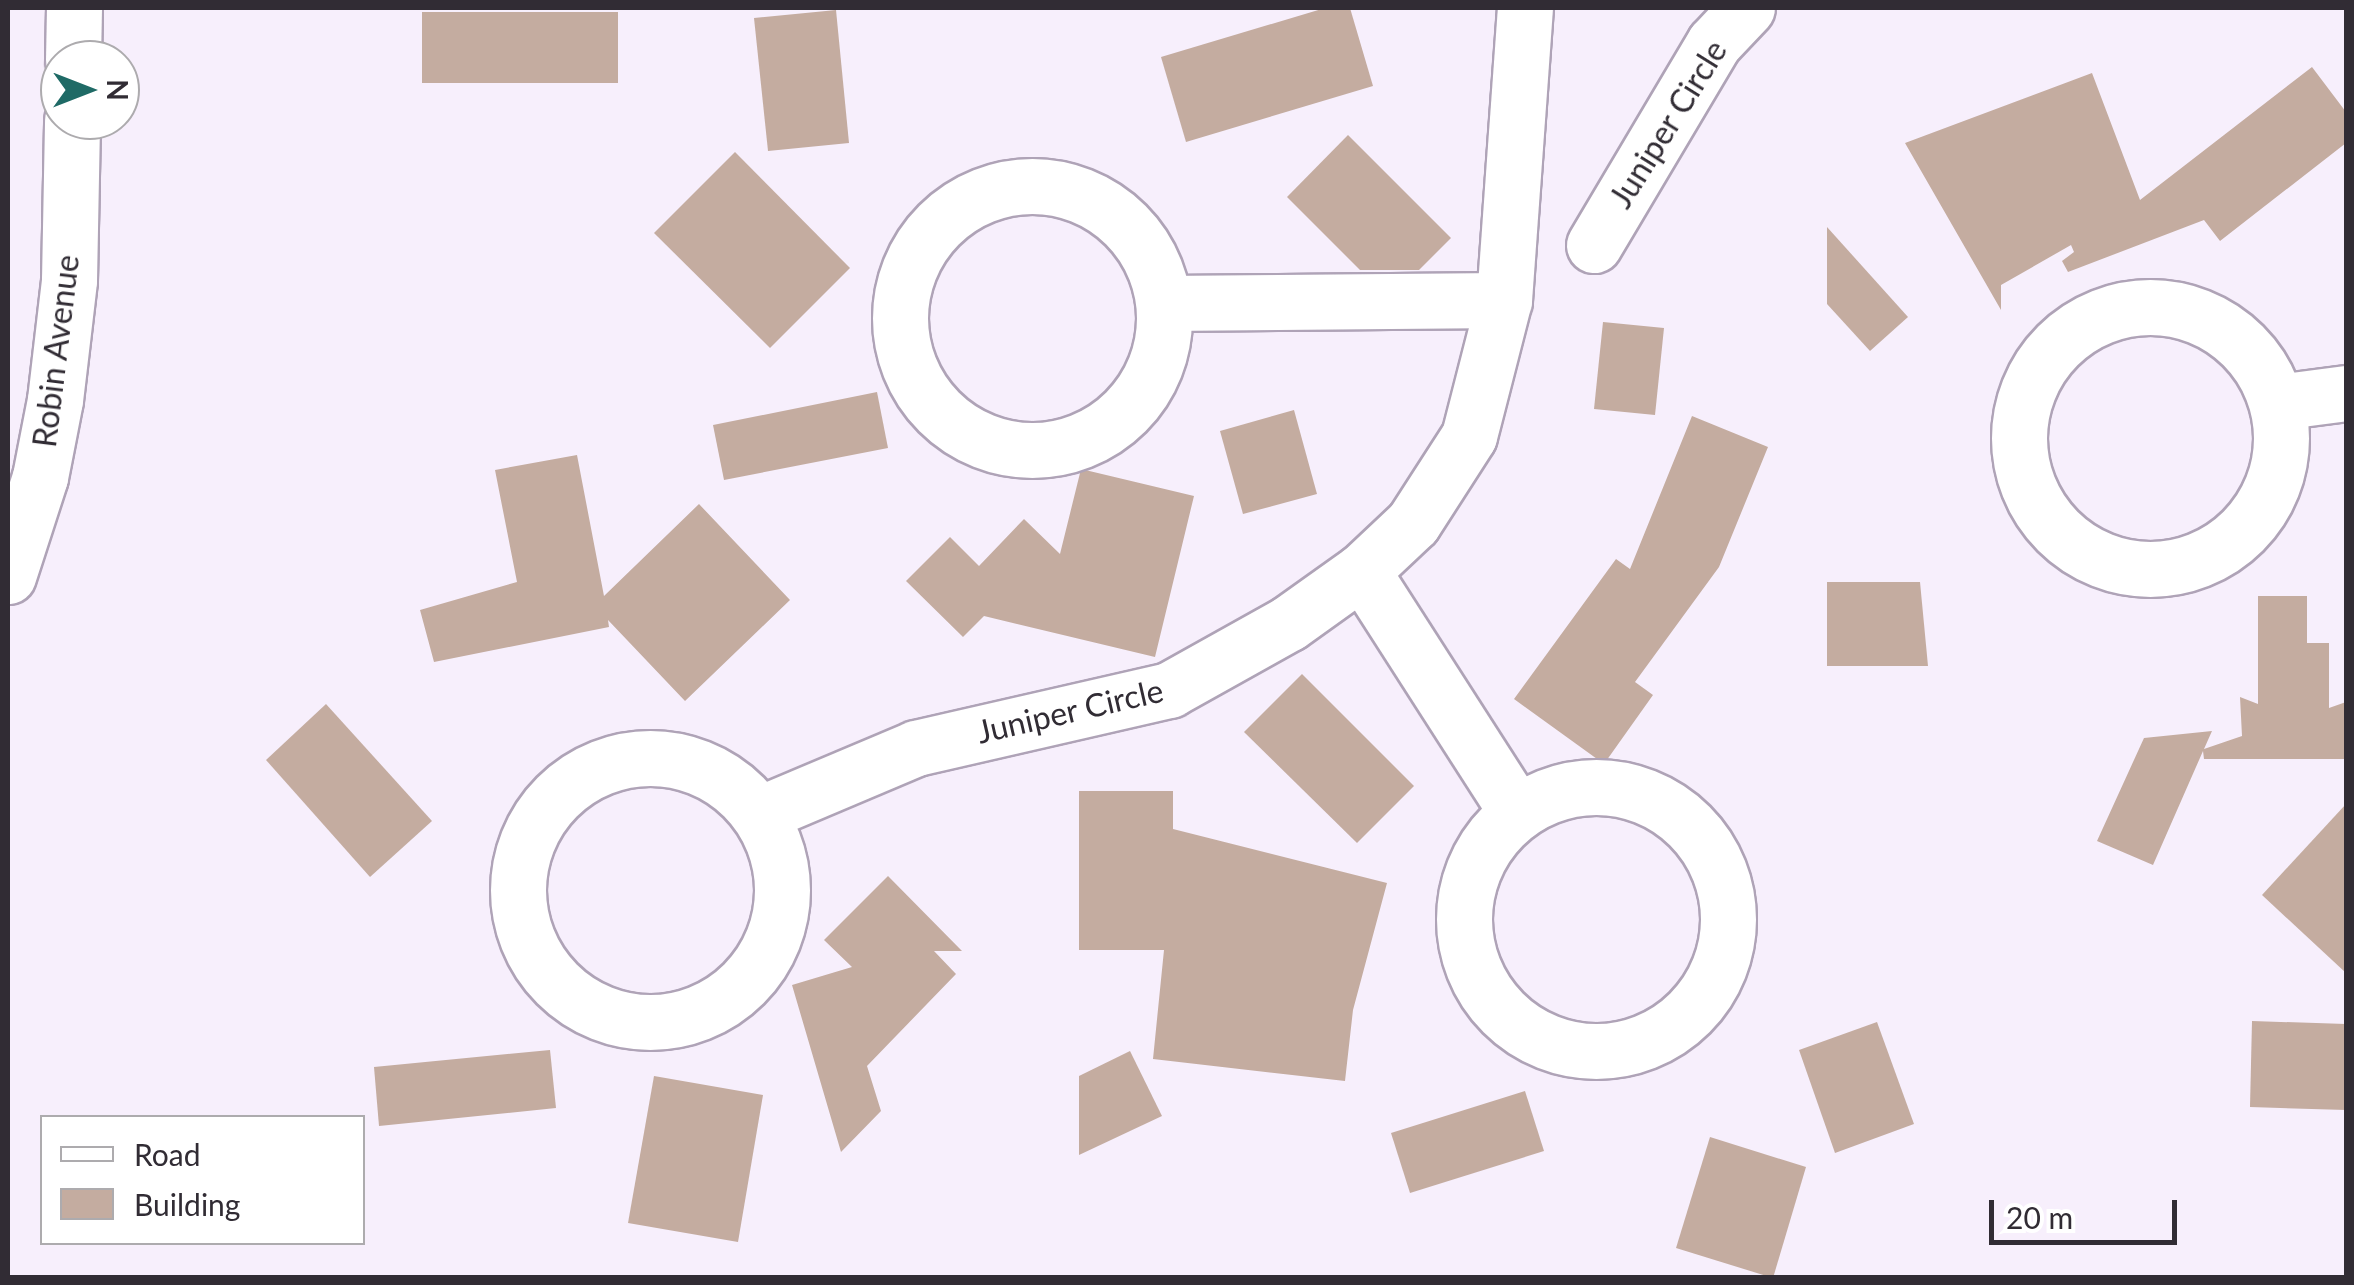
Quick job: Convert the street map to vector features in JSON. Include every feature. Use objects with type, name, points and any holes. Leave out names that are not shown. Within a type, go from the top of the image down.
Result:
[{"type":"street","points":[[73,40],[74,8]]},
{"type":"street","name":"Juniper Circle","points":[[760,814],[916,748],[1169,690],[1238,657],[1362,571],[1413,523],[1469,436],[1504,300],[1524,8]]},
{"type":"street","name":"Juniper Circle","points":[[1594,245],[1714,44],[1747,8]]},
{"type":"street","name":"Robin Avenue","points":[[8,576],[40,477],[55,400],[69,280],[72,140]]},
{"type":"street","points":[[1040,185],[1106,207],[1136,235],[1156,272],[1164,303],[1160,352],[1144,389],[1112,424],[1062,448],[1023,451],[974,439],[932,407],[909,368],[898,324],[907,273],[923,242],[953,211],[993,190],[1040,185]]},
{"type":"street","points":[[1164,303],[1504,300]]},
{"type":"street","points":[[2157,305],[2223,328],[2254,355],[2278,402],[2281,460],[2262,509],[2229,544],[2180,568],[2141,570],[2092,558],[2050,526],[2027,488],[2017,444],[2025,394],[2058,342],[2110,311],[2157,305]]},
{"type":"street","points":[[2278,402],[2346,392]]},
{"type":"street","points":[[1362,571],[1447,694],[1517,812]]},
{"type":"street","points":[[659,756],[725,779],[760,814],[779,854],[781,912],[762,960],[731,996],[681,1020],[642,1023],[593,1010],[551,978],[526,940],[517,896],[524,845],[540,814],[570,783],[610,762],[659,756]]},
{"type":"street","points":[[1605,786],[1671,808],[1700,836],[1724,884],[1728,940],[1708,990],[1677,1025],[1627,1049],[1588,1052],[1539,1039],[1497,1007],[1474,970],[1464,926],[1471,874],[1517,812],[1557,792],[1605,786]]},
{"type":"building","points":[[1325,8],[1350,8],[1373,86],[1186,142],[1161,57]]},
{"type":"building","points":[[836,10],[849,143],[768,151],[754,18]]},
{"type":"building","points":[[422,12],[618,12],[618,83],[422,83]]},
{"type":"building","points":[[2312,67],[2346,112],[2346,143],[2220,241],[2204,220],[2068,272],[2062,261],[2074,252],[2071,245],[2001,285],[2001,310],[1905,143],[2092,73],[2140,200]]},
{"type":"building","points":[[1348,135],[1451,238],[1419,270],[1360,270],[1287,197]]},
{"type":"building","points":[[735,152],[850,268],[770,348],[654,233]]},
{"type":"building","points":[[1827,227],[1908,317],[1870,351],[1827,304]]},
{"type":"building","points":[[1603,322],[1664,328],[1655,415],[1594,409]]},
{"type":"building","points":[[877,392],[888,448],[724,480],[713,425]]},
{"type":"building","points":[[1294,410],[1317,494],[1243,514],[1220,431]]},
{"type":"building","points":[[1692,416],[1768,447],[1719,567],[1635,682],[1653,695],[1604,764],[1514,699],[1616,559],[1630,569]]},
{"type":"building","points":[[577,455],[604,596],[699,504],[790,600],[685,701],[608,620],[609,627],[434,662],[420,610],[517,582],[495,470]]},
{"type":"building","points":[[1081,469],[1194,496],[1155,657],[984,616],[963,637],[906,581],[950,537],[979,566],[1024,519],[1060,554]]},
{"type":"building","points":[[1827,582],[1920,582],[1928,666],[1827,666]]},
{"type":"building","points":[[2258,596],[2307,596],[2307,643],[2329,643],[2329,708],[2346,702],[2346,759],[2204,759],[2203,751],[2153,865],[2097,841],[2144,738],[2212,731],[2204,749],[2242,736],[2240,697],[2258,704]]},
{"type":"building","points":[[1302,674],[1414,786],[1357,843],[1244,732]]},
{"type":"building","points":[[326,704],[432,821],[370,877],[266,760]]},
{"type":"building","points":[[1079,791],[1173,791],[1173,829],[1387,883],[1353,1010],[1345,1081],[1153,1059],[1164,950],[1079,950]]},
{"type":"building","points":[[2346,804],[2346,973],[2262,895]]},
{"type":"building","points":[[888,876],[962,951],[934,951],[956,974],[867,1066],[881,1111],[841,1152],[792,985],[852,967],[824,940]]},
{"type":"building","points":[[2252,1021],[2346,1024],[2346,1110],[2250,1107]]},
{"type":"building","points":[[1877,1022],[1914,1124],[1835,1153],[1799,1050]]},
{"type":"building","points":[[550,1050],[556,1108],[379,1126],[374,1067]]},
{"type":"building","points":[[1130,1051],[1162,1116],[1079,1155],[1079,1076]]},
{"type":"building","points":[[654,1076],[763,1095],[738,1242],[628,1223]]},
{"type":"building","points":[[1525,1091],[1544,1151],[1410,1193],[1391,1133]]},
{"type":"building","points":[[1710,1137],[1806,1167],[1773,1278],[1676,1248]]}]
